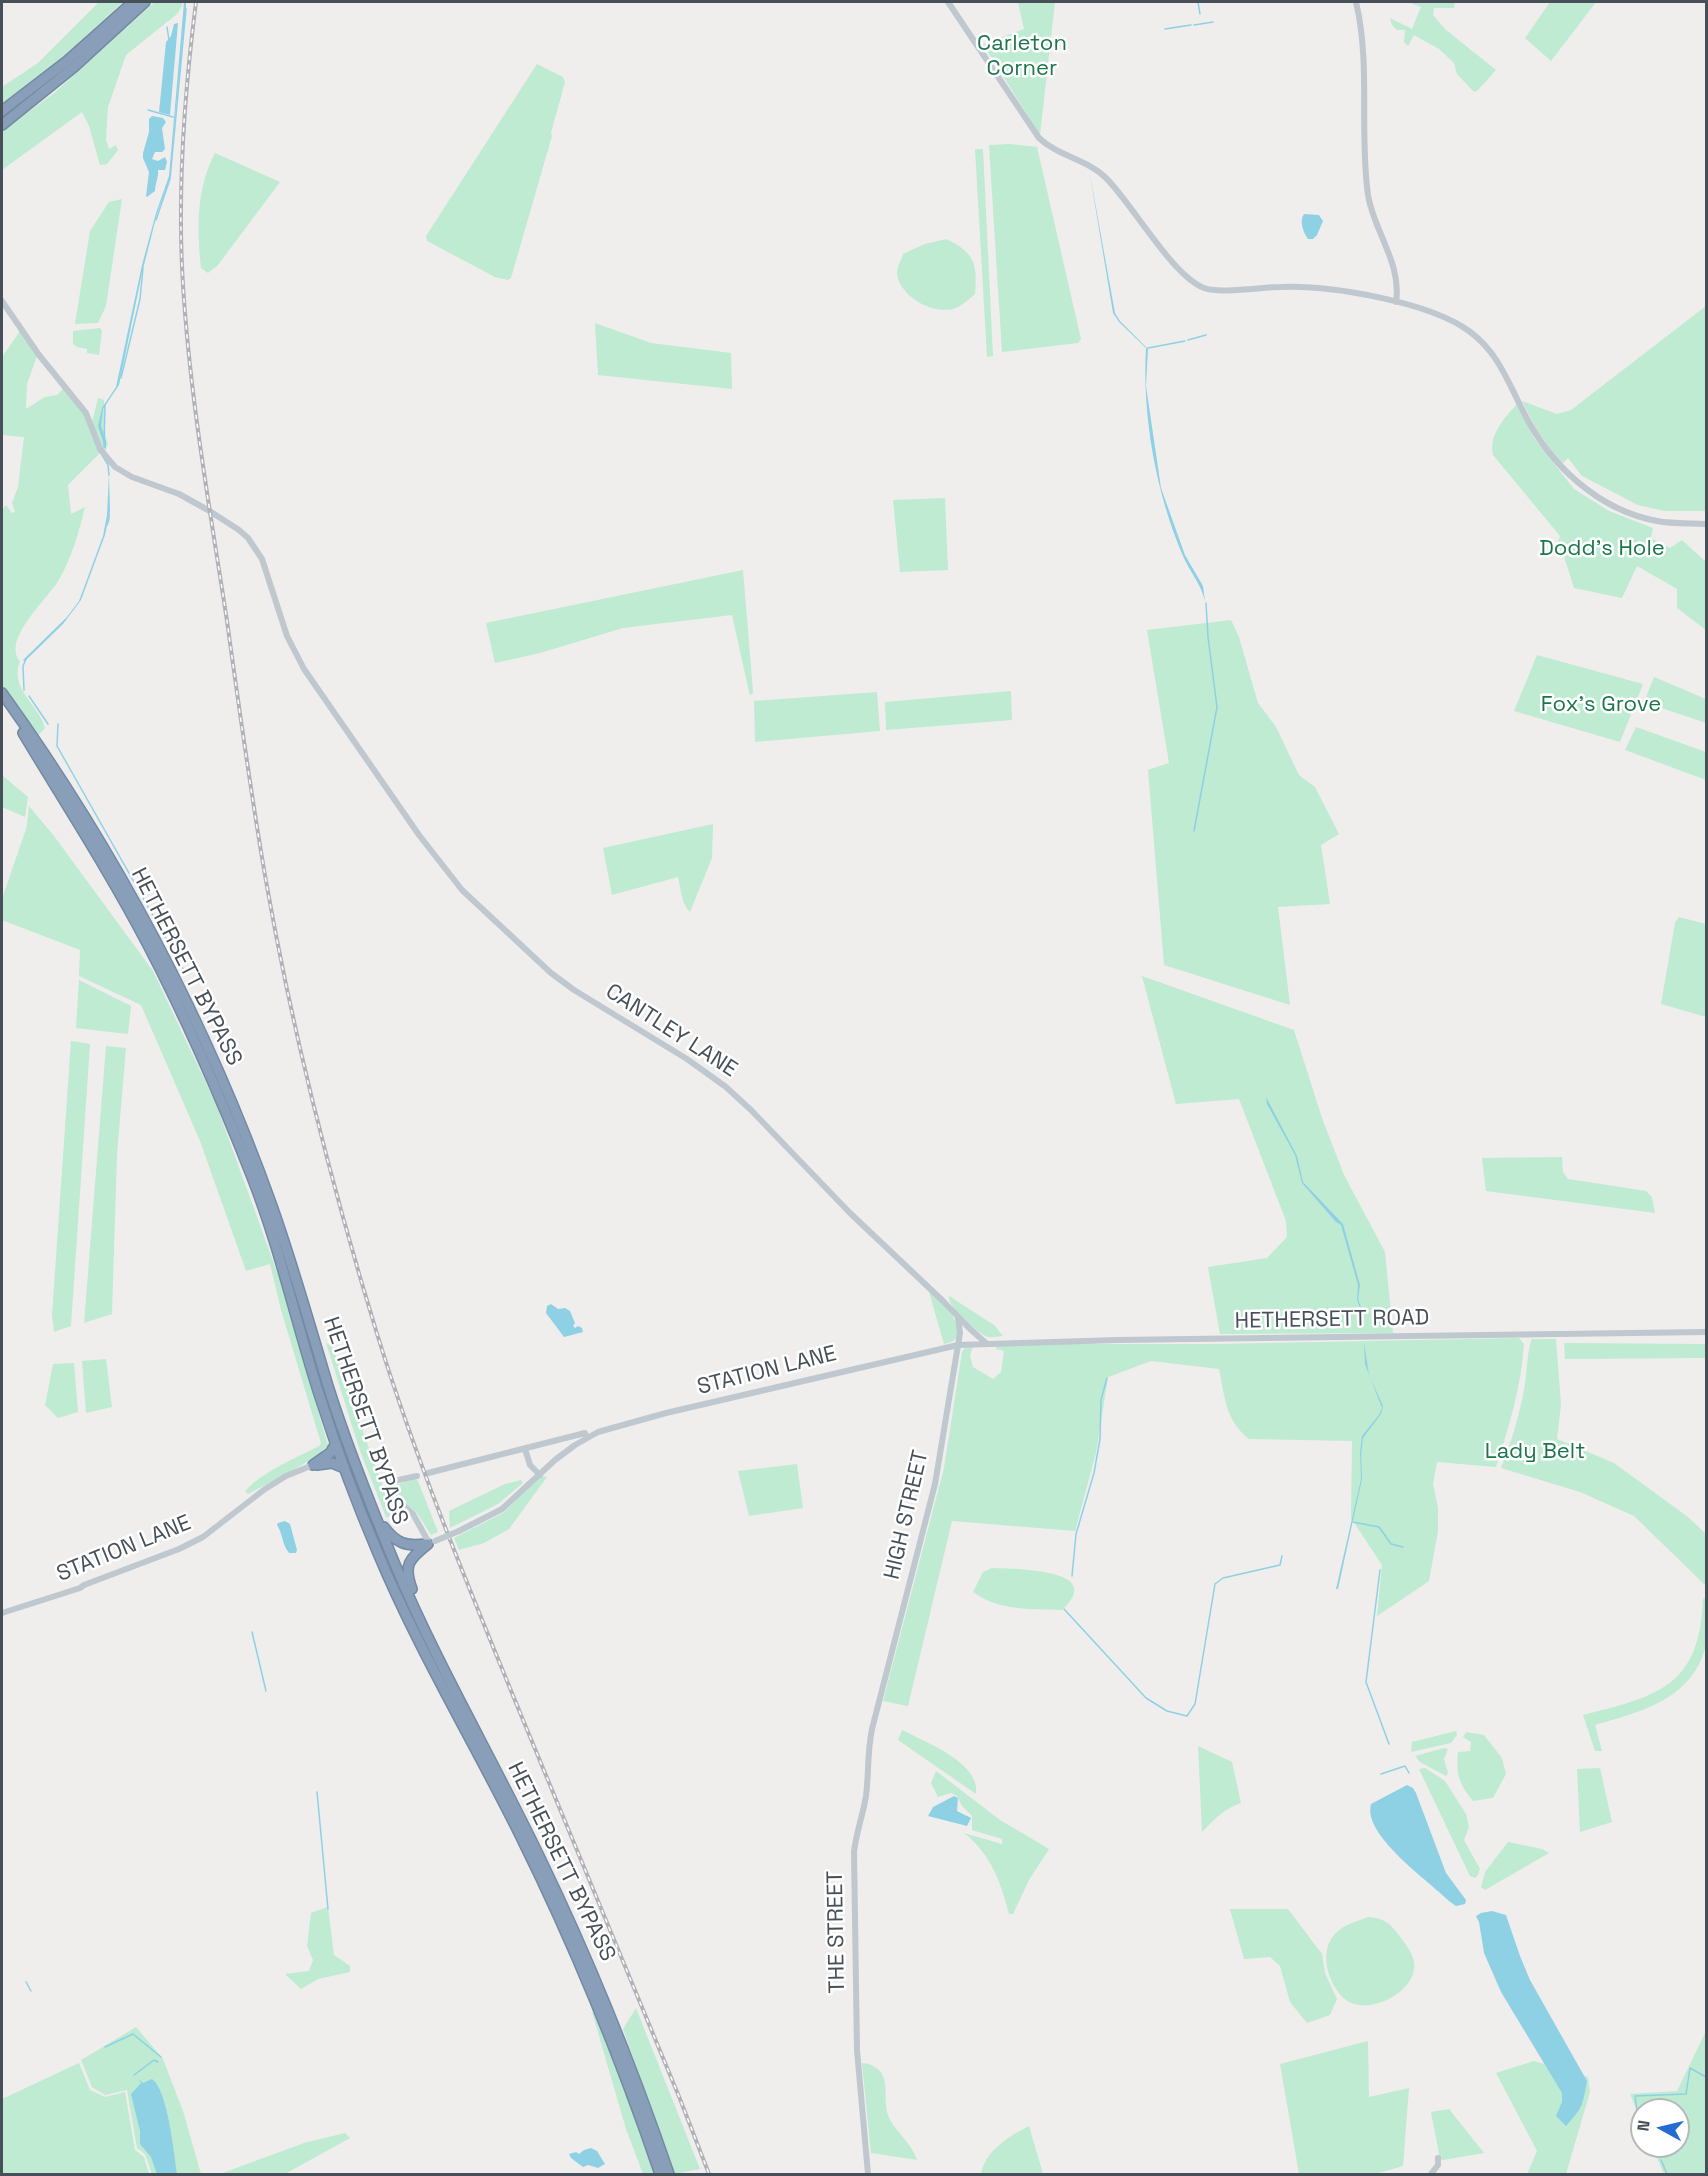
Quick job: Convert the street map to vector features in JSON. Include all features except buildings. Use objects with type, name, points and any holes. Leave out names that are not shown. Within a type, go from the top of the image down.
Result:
[{"type":"highway","points":[[2,111],[67,61],[133,2]]},
{"type":"highway","points":[[2,125],[74,67],[145,2]]},
{"type":"highway","name":"HETHERSETT BYPASS","points":[[2,693],[57,772],[119,876],[151,933],[200,1031],[272,1205],[329,1388],[370,1500],[424,1627],[578,1939],[644,2102],[669,2175]]},
{"type":"highway","name":"HETHERSETT BYPASS","points":[[2,701],[113,881],[209,1071],[265,1213],[286,1277],[319,1395],[344,1468],[379,1555],[413,1632],[519,1833],[571,1944],[616,2052],[660,2175]]},
{"type":"highway","points":[[313,1465],[330,1453],[336,1443]]},
{"type":"highway","points":[[313,1465],[332,1464],[344,1468]]},
{"type":"highway","points":[[370,1500],[384,1527],[396,1541],[408,1545],[432,1542]]},
{"type":"highway","points":[[424,1627],[408,1573],[408,1564],[411,1557],[432,1542]]},
{"type":"street","points":[[948,2],[1039,138],[1049,146],[1088,164],[1099,172],[1117,189],[1180,269],[1198,285],[1210,289],[1285,286],[1308,288],[1396,302],[1434,312],[1453,320],[1484,343],[1497,358],[1524,414],[1547,450],[1560,466],[1582,485],[1606,502],[1639,516],[1657,521],[1707,524]]},
{"type":"street","points":[[1356,2],[1364,70],[1368,195],[1376,227],[1391,258],[1395,274],[1396,302]]},
{"type":"street","name":"CANTLEY LANE","points":[[2,301],[39,355],[86,413],[100,449],[111,463],[132,477],[179,494],[208,510],[248,538],[262,559],[294,651],[373,770],[441,866],[462,890],[509,937],[551,973],[574,990],[687,1059],[726,1087],[752,1110],[850,1213],[986,1343]]},
{"type":"street","points":[[958,1317],[960,1333],[958,1345]]},
{"type":"street","name":"HETHERSETT ROAD","points":[[958,1345],[1707,1332]]},
{"type":"street","name":"STATION LANE","points":[[432,1542],[502,1509],[555,1460],[587,1438],[619,1425],[958,1345]]},
{"type":"street","name":"HIGH STREET","points":[[882,1692],[935,1484],[958,1345]]},
{"type":"street","name":"STATION LANE","points":[[428,1473],[581,1433],[585,1433],[587,1438]]},
{"type":"street","points":[[525,1449],[530,1465],[540,1475]]},
{"type":"street","name":"STATION LANE","points":[[2,1613],[80,1588],[179,1549],[219,1526],[254,1497],[278,1481],[313,1465]]},
{"type":"street","points":[[417,1476],[389,1482],[387,1487],[393,1496],[413,1514],[432,1542]]},
{"type":"street","name":"THE STREET","points":[[868,2175],[857,2050],[854,1852],[865,1799],[867,1752],[882,1692]]},
{"type":"street","points":[[1431,2175],[1438,2165],[1438,2158]]},
{"type":"green space","points":[[99,2],[123,2],[60,59],[2,104],[2,87],[38,63]]},
{"type":"green space","points":[[155,2],[182,2],[182,6],[177,14],[126,55],[108,107],[106,140],[109,149],[116,145],[118,150],[107,164],[100,165],[89,126],[82,112],[2,170],[2,131],[53,94]]},
{"type":"green space","name":"Carleton Corner","points":[[1018,2],[1055,2],[1040,135],[983,44],[1024,29]]},
{"type":"green space","points":[[1408,2],[1455,2],[1454,8],[1434,8],[1433,15],[1445,29],[1496,70],[1478,90],[1474,92],[1457,74],[1454,63],[1439,49],[1414,35],[1408,46],[1404,42],[1405,30],[1397,30],[1390,18],[1412,29],[1421,7]]},
{"type":"green space","points":[[1550,2],[1596,2],[1551,61],[1525,38]]},
{"type":"green space","points":[[537,64],[563,77],[565,82],[552,136],[511,278],[508,280],[495,277],[427,241],[426,236]]},
{"type":"green space","points":[[1010,144],[1037,147],[1081,339],[1078,343],[1002,352],[989,145]]},
{"type":"green space","points":[[975,149],[983,149],[993,356],[987,357]]},
{"type":"green space","points":[[215,153],[280,182],[218,265],[208,273],[201,268],[199,209],[204,181]]},
{"type":"green space","points":[[122,199],[106,306],[98,323],[75,324],[90,231],[109,202]]},
{"type":"green space","points":[[946,239],[968,254],[975,267],[976,275],[975,294],[959,307],[947,310],[928,307],[911,296],[899,281],[897,272],[903,254],[925,244]]},
{"type":"green space","points":[[1706,306],[1706,511],[1664,511],[1638,505],[1582,476],[1568,458],[1561,465],[1537,430],[1522,401],[1557,414],[1571,410]]},
{"type":"green space","points":[[595,323],[651,343],[731,353],[732,389],[598,375]]},
{"type":"green space","points":[[100,328],[102,331],[99,355],[87,353],[87,349],[73,344],[73,331]]},
{"type":"green space","points":[[20,331],[37,356],[27,384],[26,409],[45,397],[57,395],[64,388],[92,422],[98,398],[104,400],[105,433],[108,445],[68,485],[71,514],[85,507],[75,544],[60,578],[29,618],[17,641],[16,652],[20,661],[18,680],[45,728],[38,736],[2,686],[2,510],[6,505],[12,513],[15,512],[12,503],[18,487],[24,437],[2,435],[2,357]]},
{"type":"green space","name":"Dodd's Hole","points":[[1517,404],[1534,438],[1574,489],[1609,511],[1653,528],[1651,538],[1670,548],[1682,540],[1706,562],[1706,630],[1677,608],[1677,589],[1637,566],[1622,598],[1574,588],[1562,550],[1556,547],[1560,536],[1493,455],[1495,434]]},
{"type":"green space","points":[[945,498],[948,570],[900,572],[893,500]]},
{"type":"green space","points":[[743,570],[753,692],[750,696],[732,615],[623,628],[540,653],[495,663],[486,623]]},
{"type":"green space","points":[[1231,620],[1239,637],[1258,703],[1276,727],[1299,775],[1315,787],[1339,834],[1321,845],[1330,904],[1278,907],[1290,1005],[1164,965],[1148,770],[1169,763],[1147,630]]},
{"type":"green space","name":"Fox's Grove","points":[[1537,655],[1643,684],[1620,742],[1514,711]]},
{"type":"green space","name":"Fox's Grove","points":[[1654,677],[1706,699],[1706,723],[1644,702]]},
{"type":"green space","points":[[1011,691],[1012,720],[886,730],[885,702]]},
{"type":"green space","points":[[877,692],[880,731],[755,742],[754,701]]},
{"type":"green space","name":"Fox's Grove","points":[[1636,727],[1706,752],[1706,780],[1625,750]]},
{"type":"green space","points":[[2,775],[28,797],[25,817],[2,807]]},
{"type":"green space","points":[[29,806],[54,836],[153,971],[216,1104],[281,1283],[328,1445],[302,1465],[248,1494],[245,1491],[261,1477],[321,1443],[281,1310],[270,1264],[246,1271],[200,1141],[141,1005],[79,976],[80,950],[2,920],[2,899],[27,826]]},
{"type":"green space","points":[[713,824],[712,858],[690,912],[683,900],[678,877],[612,895],[603,848]]},
{"type":"green space","points":[[1679,917],[1706,924],[1706,1017],[1661,1004],[1675,923]]},
{"type":"green space","points":[[1142,976],[1294,1030],[1322,1118],[1344,1175],[1385,1252],[1393,1333],[1220,1334],[1208,1267],[1267,1258],[1287,1237],[1286,1221],[1239,1099],[1176,1104]]},
{"type":"green space","points":[[79,980],[131,1006],[128,1034],[76,1028]]},
{"type":"green space","points":[[71,1041],[90,1044],[71,1326],[54,1332],[52,1315]]},
{"type":"green space","points":[[106,1046],[126,1048],[117,1154],[112,1314],[84,1323]]},
{"type":"green space","points":[[1562,1157],[1563,1172],[1568,1179],[1646,1191],[1652,1197],[1655,1213],[1486,1191],[1482,1158]]},
{"type":"green space","points":[[929,1292],[950,1311],[956,1323],[957,1337],[952,1342],[944,1344]]},
{"type":"green space","points":[[949,1296],[994,1325],[1003,1336],[988,1337],[977,1330],[958,1313]]},
{"type":"green space","points":[[1519,1338],[1524,1344],[1520,1376],[1510,1422],[1496,1467],[1437,1462],[1433,1484],[1438,1508],[1438,1531],[1429,1581],[1377,1616],[1382,1565],[1351,1518],[1352,1441],[1249,1439],[1235,1424],[1227,1407],[1219,1369],[1151,1361],[1108,1377],[1096,1453],[1075,1531],[952,1521],[908,1706],[883,1701],[944,1468],[962,1352],[965,1348],[973,1347],[970,1355],[973,1367],[993,1379],[1001,1372],[1004,1351],[996,1349],[996,1344],[1216,1344]]},
{"type":"green space","name":"Lady Belt","points":[[1532,1339],[1556,1339],[1561,1405],[1557,1439],[1614,1463],[1688,1517],[1706,1534],[1706,1586],[1634,1516],[1580,1492],[1501,1468],[1520,1410]]},
{"type":"green space","points":[[326,1343],[332,1346],[385,1492],[410,1514],[408,1517],[386,1517],[360,1451]]},
{"type":"green space","points":[[1564,1343],[1706,1344],[1706,1358],[1565,1359]]},
{"type":"green space","points":[[106,1359],[112,1407],[86,1413],[82,1361]]},
{"type":"green space","points":[[74,1363],[78,1412],[58,1418],[45,1405],[53,1364]]},
{"type":"green space","points":[[797,1464],[803,1508],[749,1516],[738,1471]]},
{"type":"green space","points":[[541,1476],[547,1477],[509,1529],[484,1543],[459,1550],[454,1538],[503,1513]]},
{"type":"green space","points":[[415,1479],[418,1481],[438,1532],[431,1535],[417,1513],[391,1490],[392,1486]]},
{"type":"green space","points":[[521,1480],[523,1483],[498,1504],[450,1528],[449,1511],[505,1484]]},
{"type":"green space","points":[[992,1568],[1052,1574],[1066,1579],[1073,1586],[1073,1596],[1062,1610],[1016,1608],[994,1603],[973,1592],[983,1572]]},
{"type":"green space","points":[[1703,1598],[1706,1598],[1706,1645],[1690,1678],[1677,1691],[1647,1708],[1595,1725],[1602,1751],[1595,1751],[1583,1715],[1654,1693],[1684,1669],[1694,1651],[1700,1628]]},
{"type":"green space","points":[[902,1730],[937,1747],[961,1763],[975,1783],[976,1794],[898,1740]]},
{"type":"green space","points":[[1456,1731],[1457,1735],[1451,1743],[1411,1752],[1412,1742]]},
{"type":"green space","points":[[1466,1732],[1484,1735],[1502,1758],[1506,1774],[1493,1798],[1473,1801],[1464,1789],[1458,1773],[1458,1752],[1470,1751],[1471,1742],[1463,1737]]},
{"type":"green space","points":[[1198,1746],[1232,1762],[1241,1803],[1224,1811],[1202,1832]]},
{"type":"green space","points":[[1444,1748],[1448,1749],[1444,1759],[1448,1773],[1446,1776],[1420,1762],[1415,1756]]},
{"type":"green space","points":[[1425,1768],[1445,1781],[1466,1814],[1469,1827],[1464,1840],[1480,1869],[1475,1878],[1470,1876],[1419,1769]]},
{"type":"green space","points":[[1600,1768],[1612,1822],[1580,1832],[1577,1769]]},
{"type":"green space","points":[[936,1771],[1000,1820],[1049,1849],[1029,1880],[1013,1914],[1009,1914],[998,1880],[988,1860],[964,1833],[1002,1844],[1002,1839],[972,1830],[972,1816],[962,1806],[957,1796],[951,1793],[938,1797],[931,1783]]},
{"type":"green space","points":[[1508,1842],[1542,1849],[1549,1853],[1485,1890],[1481,1887],[1485,1872]]},
{"type":"green space","points":[[328,1907],[334,1955],[350,1966],[350,1972],[318,1979],[301,1989],[285,1974],[309,1971],[313,1960],[307,1946],[311,1913]]},
{"type":"green space","points":[[1230,1909],[1288,1909],[1322,1954],[1325,1973],[1337,1999],[1330,2015],[1307,2023],[1290,2002],[1280,1966],[1270,1957],[1244,1959]]},
{"type":"green space","points":[[1368,1917],[1378,1918],[1389,1924],[1405,1944],[1414,1962],[1409,1983],[1390,1998],[1367,2005],[1355,2004],[1346,2000],[1339,1993],[1330,1976],[1326,1956],[1332,1938],[1338,1931]]},
{"type":"green space","points":[[636,2008],[700,2169],[674,2174],[623,2029]]},
{"type":"green space","points":[[592,2012],[615,2062],[655,2174],[643,2174],[626,2129]]},
{"type":"green space","points":[[136,2027],[163,2059],[183,2111],[201,2174],[152,2174],[145,2154],[137,2148],[127,2090],[105,2095],[92,2087],[81,2060]]},
{"type":"green space","points":[[1706,2031],[1706,2174],[1664,2174],[1657,2158],[1690,2158],[1690,2098],[1632,2098],[1630,2094],[1677,2091]]},
{"type":"green space","points":[[1368,2041],[1369,2097],[1409,2088],[1403,2166],[1375,2174],[1299,2174],[1280,2064]]},
{"type":"green space","points":[[1534,2061],[1588,2077],[1590,2092],[1566,2174],[1527,2174],[1537,2151],[1496,2073]]},
{"type":"green space","points":[[79,2063],[90,2090],[105,2097],[125,2092],[135,2150],[144,2157],[149,2174],[2,2174],[2,2099]]},
{"type":"green space","points":[[862,2063],[873,2066],[882,2074],[889,2118],[917,2160],[871,2153]]},
{"type":"green space","points":[[1449,2109],[1484,2153],[1440,2159],[1431,2112]]},
{"type":"green space","points":[[1029,2126],[1043,2174],[981,2174],[987,2158],[999,2145]]},
{"type":"green space","points":[[345,2133],[350,2138],[285,2174],[220,2174],[304,2143]]},
{"type":"water","points":[[184,2],[186,2],[186,12],[170,178],[157,214],[142,273],[119,385],[103,409],[101,426],[106,441],[106,451],[98,426],[102,408],[116,387],[142,265],[156,213],[169,176]]},
{"type":"water","points":[[178,23],[170,115],[159,112],[166,42],[171,36],[174,24]]},
{"type":"water","points":[[152,116],[163,118],[166,122],[162,128],[165,149],[162,152],[155,152],[152,159],[158,161],[165,157],[167,162],[165,170],[158,170],[155,191],[147,197],[149,172],[143,153],[149,132],[149,119]]},
{"type":"water","points":[[1089,169],[1115,313],[1148,349],[1146,386],[1161,488],[1185,555],[1203,586],[1205,601],[1173,532],[1158,480],[1146,400],[1145,374],[1146,348],[1119,322],[1113,313]]},
{"type":"water","points":[[1304,214],[1319,215],[1323,221],[1313,239],[1308,239],[1303,230]]},
{"type":"water","points":[[109,474],[110,511],[105,535],[81,600],[63,624],[25,661],[23,660],[67,617],[79,601],[103,536],[107,515]]},
{"type":"water","points":[[1266,1097],[1297,1156],[1303,1182],[1343,1224],[1360,1285],[1358,1299],[1363,1313],[1364,1331],[1362,1313],[1357,1300],[1358,1285],[1341,1225],[1302,1183],[1295,1155],[1267,1104]]},
{"type":"water","points":[[551,1304],[558,1309],[565,1308],[570,1311],[575,1323],[573,1326],[582,1328],[583,1332],[564,1337],[546,1313],[547,1306]]},
{"type":"water","points":[[1364,1342],[1369,1374],[1365,1364]]},
{"type":"water","points":[[1371,1379],[1383,1406],[1381,1414],[1363,1438],[1362,1479],[1338,1589],[1336,1589],[1361,1479],[1360,1453],[1362,1436],[1382,1408]]},
{"type":"water","points":[[285,1521],[290,1524],[296,1553],[289,1553],[277,1525]]},
{"type":"water","points":[[1407,1785],[1416,1793],[1446,1873],[1466,1900],[1465,1904],[1456,1906],[1449,1901],[1399,1857],[1377,1829],[1371,1816],[1371,1804]]},
{"type":"water","points":[[954,1796],[958,1798],[957,1811],[971,1818],[967,1826],[928,1816],[933,1807]]},
{"type":"water","points":[[1492,1911],[1506,1915],[1530,1980],[1587,2081],[1581,2105],[1566,2126],[1556,2116],[1562,2102],[1562,2093],[1501,1992],[1484,1953],[1476,1916]]},
{"type":"water","points":[[139,2079],[143,2083],[152,2079],[158,2085],[166,2109],[177,2174],[157,2174],[151,2157],[140,2144],[140,2131],[131,2094],[141,2083]]},
{"type":"water","points":[[591,2148],[597,2151],[605,2164],[598,2168],[588,2165],[583,2167],[569,2154],[576,2152],[579,2154]]},
{"type":"waterway","points":[[1198,2],[1200,14]]},
{"type":"waterway","points":[[156,220],[170,179],[186,9]]},
{"type":"waterway","points":[[1194,25],[1213,22]]},
{"type":"waterway","points":[[1165,29],[1191,25]]},
{"type":"waterway","points":[[167,27],[169,40]]},
{"type":"waterway","points":[[148,110],[173,117]]},
{"type":"waterway","points":[[121,378],[140,299],[143,268]]},
{"type":"waterway","points":[[1188,340],[1206,335]]},
{"type":"waterway","points":[[1148,348],[1185,341]]},
{"type":"waterway","points":[[104,448],[105,405]]},
{"type":"waterway","points":[[102,455],[108,465],[109,475]]},
{"type":"waterway","points":[[107,525],[109,513]]},
{"type":"waterway","points":[[1194,831],[1217,707],[1206,603]]},
{"type":"waterway","points":[[24,690],[23,666],[26,659]]},
{"type":"waterway","points":[[29,696],[48,724]]},
{"type":"waterway","points":[[58,724],[57,746],[185,972]]},
{"type":"waterway","points":[[1072,1576],[1076,1534],[1094,1473],[1100,1439],[1101,1400],[1107,1378]]},
{"type":"waterway","points":[[1353,1522],[1379,1527],[1391,1544],[1403,1547]]},
{"type":"waterway","points":[[1064,1609],[1146,1698],[1167,1711],[1187,1716],[1195,1704],[1215,1584],[1223,1578],[1280,1565],[1282,1556]]},
{"type":"waterway","points":[[1380,1570],[1366,1682],[1389,1744]]},
{"type":"waterway","points":[[252,1632],[266,1691]]},
{"type":"waterway","points":[[1381,1774],[1405,1766],[1409,1773]]},
{"type":"waterway","points":[[317,1792],[328,1909]]},
{"type":"waterway","points":[[581,1917],[597,1911]]},
{"type":"waterway","points":[[26,1982],[31,1991]]},
{"type":"waterway","points":[[105,2047],[133,2034],[161,2057]]},
{"type":"waterway","points":[[134,2075],[154,2060],[158,2062]]},
{"type":"waterway","points":[[1635,2098],[1635,2096],[1686,2094],[1690,2068],[1706,2077]]},
{"type":"waterway","points":[[1661,2160],[1667,2174]]},
{"type":"railway","points":[[196,2],[185,108],[181,178],[181,249],[190,370],[255,816],[288,996],[301,1053],[329,1167],[361,1281],[410,1433],[445,1528],[709,2174]]}]
